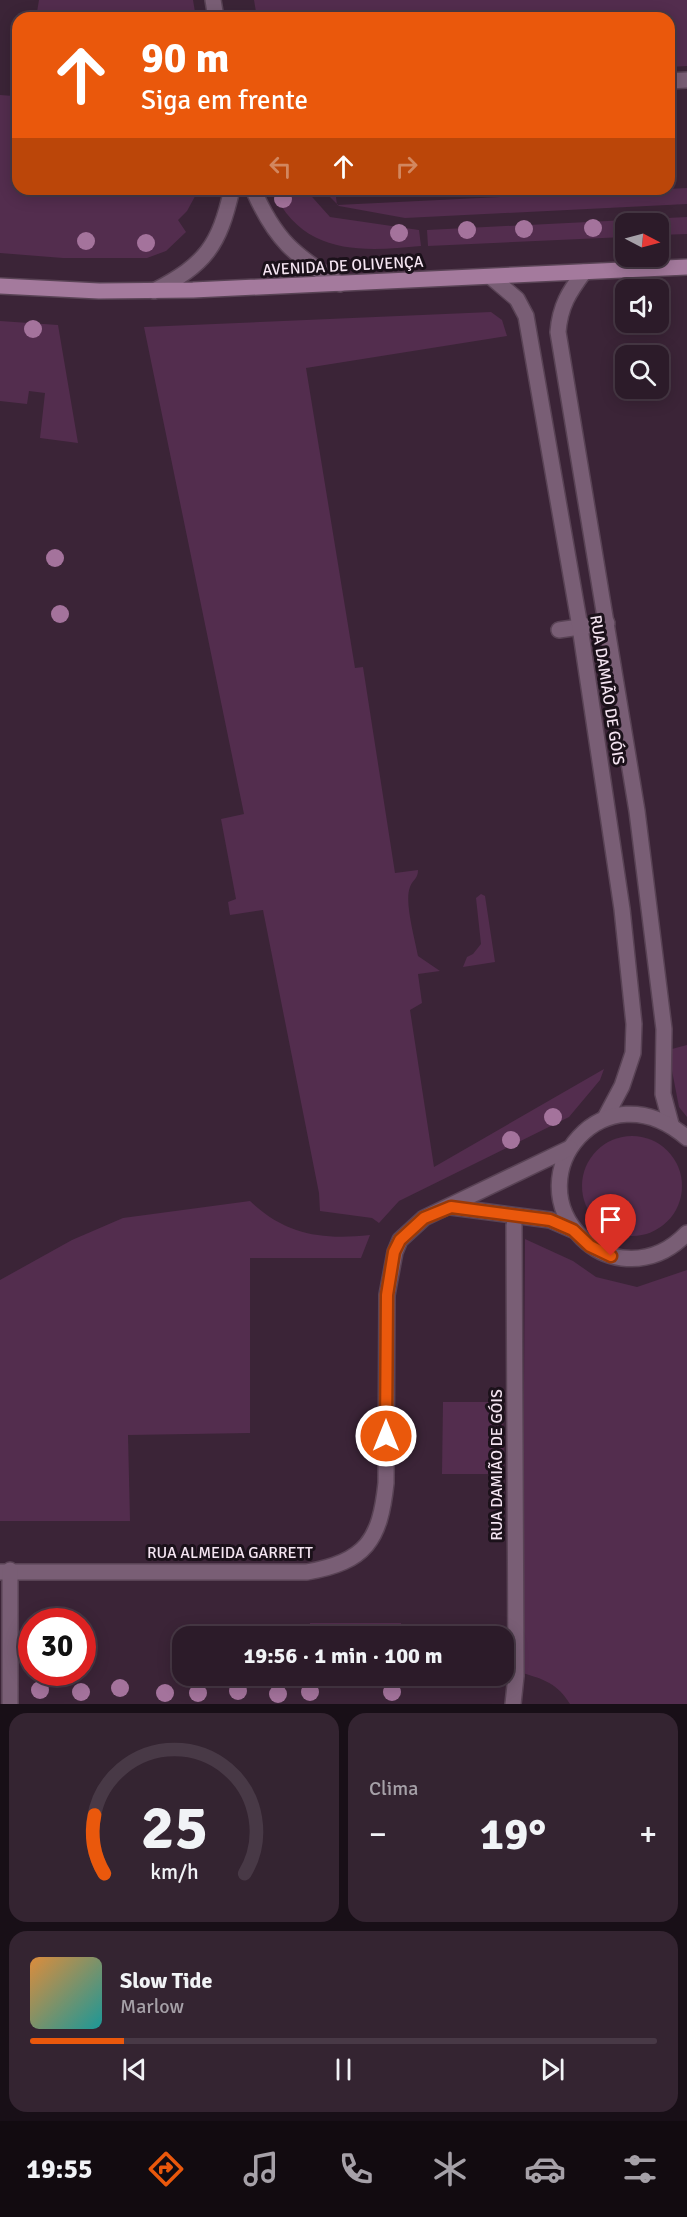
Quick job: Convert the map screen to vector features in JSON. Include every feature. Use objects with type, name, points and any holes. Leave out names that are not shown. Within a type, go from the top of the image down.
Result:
[{"type":"main road","name":"AVENIDA DE OLIVENÇA","points":[[0,286],[154,291],[687,267]]},
{"type":"street","points":[[154,291],[187,274],[209,253],[227,212],[231,195]]},
{"type":"street","points":[[256,195],[283,243],[301,259],[340,284]]},
{"type":"street","name":"RUA DAMIÃO DE GÓIS","points":[[584,272],[566,297],[559,314],[558,332],[637,811],[664,1029],[663,1094],[671,1124]]},
{"type":"street","name":"RUA DAMIÃO DE GÓIS","points":[[491,277],[517,299],[526,316],[580,627],[622,909],[634,1024],[633,1053],[622,1086],[605,1118]]},
{"type":"street","points":[[559,630],[607,623]]},
{"type":"street","points":[[573,1230],[564,1211],[559,1190],[561,1168],[570,1148],[585,1130],[605,1118],[627,1113],[650,1115],[671,1124],[687,1138]]},
{"type":"street","name":"RUA ALMEIDA GARRETT","points":[[5,1571],[307,1572],[331,1568],[353,1557],[374,1538],[383,1513],[386,1483],[387,1295],[394,1252],[400,1240],[424,1218],[570,1148]]},
{"type":"street","points":[[451,1207],[550,1220],[573,1230],[590,1246],[611,1256],[634,1259],[657,1255],[677,1244],[687,1233]]},
{"type":"street","name":"RUA DAMIÃO DE GÓIS","points":[[513,1704],[516,1690],[514,1225]]},
{"type":"street","points":[[5,1571],[10,1704]]},
{"type":"shaded area","points":[[39,0],[193,0],[195,12],[37,12]]},
{"type":"shaded area","points":[[254,0],[687,0],[687,66],[675,67],[675,12],[256,12]]},
{"type":"shaded area","points":[[0,95],[12,96],[12,195],[196,195],[187,211],[178,220],[186,232],[166,251],[147,258],[63,258],[0,253]]},
{"type":"shaded area","points":[[687,188],[687,204],[405,218],[339,206],[543,195],[675,195],[675,189]]},
{"type":"shaded area","points":[[275,195],[310,195],[330,217],[419,230],[421,246],[376,249],[334,244],[316,238],[299,227],[284,211]]},
{"type":"shaded area","points":[[328,195],[336,195],[337,204]]},
{"type":"shaded area","points":[[687,217],[687,234],[669,235],[669,218]]},
{"type":"shaded area","points":[[615,221],[615,237],[428,246],[427,230]]},
{"type":"shaded area","points":[[491,312],[502,320],[507,336],[306,368],[355,668],[363,667],[395,873],[418,870],[408,893],[408,901],[418,956],[440,971],[418,974],[422,1003],[410,1010],[434,1167],[604,1069],[600,1080],[569,1117],[399,1201],[379,1223],[372,1218],[320,1211],[319,1193],[263,910],[230,915],[228,902],[236,899],[221,819],[244,814],[144,327]]},
{"type":"shaded area","points":[[0,321],[58,325],[78,443],[40,438],[45,393],[29,391],[27,404],[0,401]]},
{"type":"shaded area","points":[[481,894],[485,896],[495,962],[463,967],[467,957],[473,954],[481,944],[476,898]]},
{"type":"shaded area","points":[[687,1045],[687,1117],[679,1107],[668,1050]]},
{"type":"shaded area","points":[[632,1136],[651,1140],[668,1150],[678,1167],[682,1186],[678,1205],[668,1222],[651,1232],[632,1236],[613,1232],[596,1222],[586,1205],[582,1186],[586,1167],[596,1150],[613,1140]]},
{"type":"shaded area","points":[[250,1201],[277,1221],[306,1233],[336,1237],[370,1235],[361,1258],[250,1258],[250,1433],[128,1435],[130,1521],[0,1521],[0,1280],[72,1240],[123,1218]]},
{"type":"shaded area","points":[[525,1239],[573,1261],[596,1277],[637,1287],[687,1270],[687,1704],[570,1704],[550,1683],[522,1673]]},
{"type":"shaded area","points":[[443,1402],[503,1402],[504,1474],[442,1474]]},
{"type":"shaded area","points":[[310,1623],[401,1623],[401,1626],[310,1626]]},
{"type":"route","points":[[386,1436],[387,1295],[394,1252],[400,1240],[409,1230],[424,1218],[451,1207],[550,1220],[573,1230],[590,1246],[611,1256]]}]
